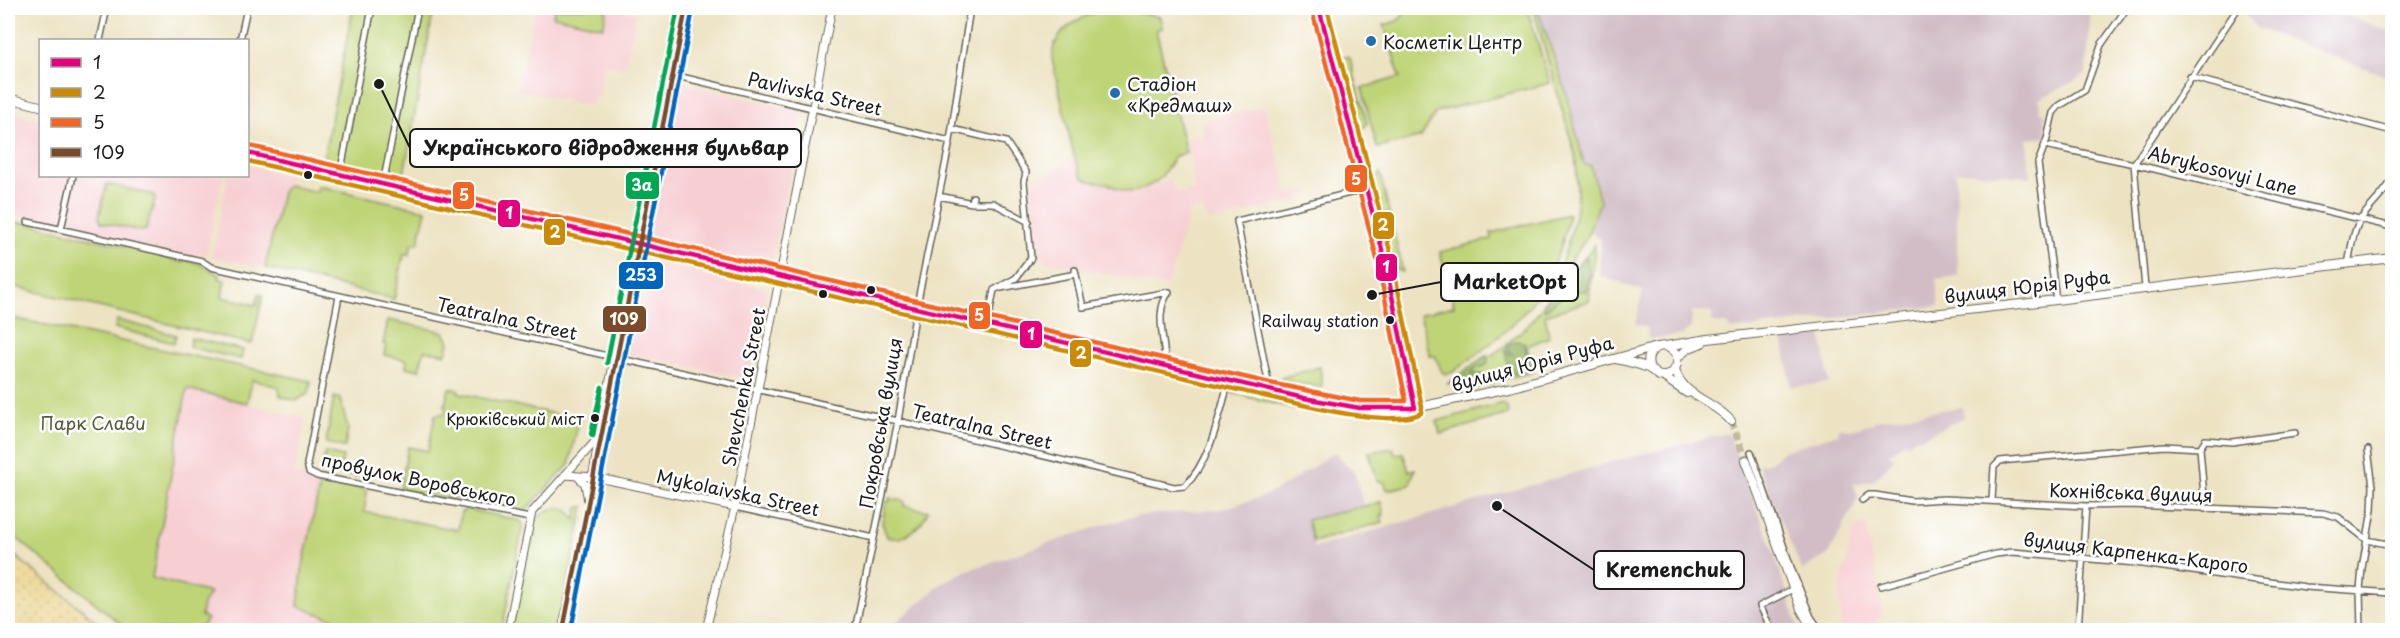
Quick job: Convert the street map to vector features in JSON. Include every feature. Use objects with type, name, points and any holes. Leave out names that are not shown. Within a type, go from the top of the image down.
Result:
[{"type":"highway","points":[[563,630],[589,508],[637,245],[1268,390],[1372,410],[1393,411],[1415,408],[1408,365],[1366,189],[1319,8]]},
{"type":"main road","points":[[8,98],[39,106]]},
{"type":"main road","points":[[249,153],[637,245]]},
{"type":"main road","name":"вулиця Юрія Руфа","points":[[1415,408],[1513,387],[1661,346],[2392,258]]},
{"type":"main road","points":[[1678,357],[1689,348],[1723,337]]},
{"type":"main road","points":[[1650,369],[1649,354],[1661,346],[1674,350],[1678,357],[1676,369],[1682,384],[1696,396]]},
{"type":"main road","points":[[1612,359],[1650,369],[1684,392],[1719,408],[1731,421]]},
{"type":"main road","points":[[1662,376],[1676,369]]},
{"type":"main road","points":[[1746,460],[1793,588],[1813,630]]},
{"type":"street","points":[[100,39],[107,8]]},
{"type":"street","points":[[240,39],[247,8]]},
{"type":"street","points":[[340,175],[372,8]]},
{"type":"street","points":[[383,184],[418,8]]},
{"type":"street","points":[[637,245],[686,8]]},
{"type":"street","name":"Shevchenka Street","points":[[706,630],[735,507],[832,8]]},
{"type":"street","name":"Покровська вулиця","points":[[855,630],[898,421],[916,310],[950,141],[970,8]]},
{"type":"street","points":[[2056,300],[2038,163],[2053,113],[2059,106],[2085,90],[2101,45],[2127,8]]},
{"type":"street","points":[[2145,288],[2134,164],[2238,8]]},
{"type":"street","name":"Pavlivska Street","points":[[673,75],[950,141]]},
{"type":"street","points":[[2190,77],[2392,130]]},
{"type":"street","points":[[952,129],[1006,142],[1026,171],[1024,182],[1031,258],[1016,278],[994,290]]},
{"type":"street","name":"Abrykosovyi Lane","points":[[2045,145],[2134,164],[2392,228]]},
{"type":"street","points":[[61,229],[73,177]]},
{"type":"street","points":[[2348,264],[2355,231],[2360,220],[2386,192],[2392,180]]},
{"type":"street","points":[[1268,390],[1237,221],[1366,189]]},
{"type":"street","points":[[939,196],[993,203],[1029,222]]},
{"type":"street","name":"Teatralna Street","points":[[28,222],[202,261],[211,267],[546,344],[565,345],[898,421],[1174,487],[1185,486],[1195,477],[1229,381]]},
{"type":"street","points":[[994,290],[1076,272],[1083,307],[1169,292],[1160,310],[1166,352],[1165,366]]},
{"type":"street","points":[[987,326],[994,290]]},
{"type":"street","name":"провулок Воровського","points":[[339,296],[307,464],[309,472],[317,476],[531,518]]},
{"type":"street","points":[[2205,509],[2200,448],[2205,440],[2232,442],[2295,433]]},
{"type":"street","points":[[508,630],[532,512],[601,436]]},
{"type":"street","points":[[1992,500],[1994,467],[2000,461],[2164,446],[2200,448]]},
{"type":"street","points":[[2361,630],[2360,590],[2372,510],[2373,486],[2368,450]]},
{"type":"street","points":[[1751,452],[1793,573],[1811,617],[1820,630]]},
{"type":"street","name":"Mykolaivska Street","points":[[565,475],[594,477],[874,538]]},
{"type":"street","points":[[575,475],[585,484],[589,508]]},
{"type":"street","name":"Кохнівська вулиця","points":[[1862,500],[1869,495],[1875,495],[1912,501],[1992,500],[2086,506],[2130,505],[2278,510],[2333,515],[2367,540],[2392,545]]},
{"type":"street","points":[[2078,630],[2086,506]]},
{"type":"street","name":"вулиця Карпенка-Карого","points":[[1881,586],[1996,554],[2028,553],[2161,566],[2306,587],[2392,593]]},
{"type":"street","points":[[1772,630],[1760,606],[1793,588]]},
{"type":"street","points":[[1890,630],[1897,630]]},
{"type":"shaded area","points":[[536,8],[616,8],[636,14],[625,68],[604,65],[598,92],[592,106],[517,90]]},
{"type":"shaded area","points":[[1537,8],[2091,8],[2086,75],[2039,99],[2040,111],[2045,114],[2047,137],[2027,139],[2030,177],[1956,171],[1958,276],[1936,279],[1939,306],[1731,330],[1727,324],[1712,323],[1712,312],[1692,311],[1691,327],[1682,335],[1648,339],[1647,327],[1635,324],[1643,291],[1599,275],[1601,240],[1591,231],[1601,200],[1591,166],[1584,162],[1565,88]]},
{"type":"shaded area","points":[[2250,8],[2325,8],[2392,32],[2392,78],[2257,28],[2245,14]]},
{"type":"shaded area","points":[[680,82],[803,112],[771,267],[647,238]]},
{"type":"shaded area","points":[[1264,106],[1289,194],[1311,189],[1311,193],[1302,195],[1303,199],[1209,222],[1204,210],[1197,210],[1197,207],[1189,212],[1170,280],[1165,286],[1041,260],[1036,254],[1029,186],[1073,157],[1082,177],[1120,191],[1131,193],[1140,191],[1170,179],[1176,193],[1195,190],[1186,139],[1197,134],[1200,142],[1203,141],[1202,134],[1205,133],[1202,123]]},
{"type":"shaded area","points":[[8,111],[39,119],[39,177],[223,177],[206,256],[197,254],[196,258],[8,213]]},
{"type":"shaded area","points":[[249,166],[291,176],[282,192],[265,268],[212,257],[228,177],[249,177]]},
{"type":"shaded area","points":[[642,259],[767,289],[748,379],[622,352]]},
{"type":"shaded area","points":[[1821,332],[1829,383],[1791,387],[1783,337]]},
{"type":"shaded area","points":[[187,389],[306,418],[294,474],[321,479],[302,571],[298,606],[344,623],[347,625],[346,630],[200,630],[207,619],[201,616],[203,604],[210,593],[152,578]]},
{"type":"shaded area","points":[[1962,407],[1964,417],[1919,439],[1917,437],[1908,443],[1905,441],[1890,453],[1894,459],[1873,481],[1854,484],[1858,498],[1829,554],[1802,570],[1758,465],[1770,462],[1783,451],[1838,434],[1840,427],[1848,430],[1874,423],[1875,420]]},
{"type":"shaded area","points":[[1728,433],[1772,547],[1799,630],[887,630],[944,582],[965,571],[1106,524],[1137,516],[1221,509],[1262,497],[1287,484],[1335,452],[1355,474],[1363,505],[1307,520],[1314,548],[1615,461]]},
{"type":"shaded area","points":[[1865,523],[1881,613],[1871,630],[1842,630],[1839,593],[1854,528]]},
{"type":"green space","points":[[353,8],[434,8],[403,179],[323,161]]},
{"type":"green space","points":[[555,8],[607,8],[603,27],[553,16]]},
{"type":"green space","name":"Стадіон «Кредмаш»","points":[[1098,8],[1117,8],[1160,17],[1162,28],[1156,30],[1186,153],[1175,156],[1156,182],[1131,192],[1082,177],[1074,156],[1052,59],[1053,50],[1060,35],[1072,24],[1096,12]]},
{"type":"green space","points":[[1406,8],[1527,8],[1550,83],[1436,112],[1421,137],[1377,148],[1362,88],[1400,77],[1384,25],[1398,20]]},
{"type":"green space","points":[[1533,8],[1537,8],[1565,89],[1584,164],[1591,166],[1600,202],[1586,239],[1554,284],[1574,221],[1577,173],[1575,154]]},
{"type":"green space","points":[[1346,56],[1350,58],[1367,123],[1359,130],[1339,60]]},
{"type":"green space","points":[[1380,173],[1403,272],[1397,270],[1393,265],[1374,191],[1374,182]]},
{"type":"green space","points":[[107,184],[154,195],[155,200],[146,230],[141,231],[101,222],[99,216]]},
{"type":"green space","points":[[288,185],[317,192],[318,186],[426,210],[418,244],[412,243],[409,255],[404,254],[394,299],[265,268],[282,192]]},
{"type":"green space","points":[[1569,214],[1553,266],[1529,306],[1496,339],[1453,372],[1446,374],[1442,372],[1435,356],[1430,356],[1420,314],[1454,306],[1440,252],[1492,239],[1491,233]]},
{"type":"green space","points":[[8,222],[26,223],[183,262],[184,259],[200,264],[220,275],[219,279],[225,280],[222,297],[256,305],[259,294],[263,295],[252,344],[8,285]]},
{"type":"green space","points":[[1595,245],[1589,301],[1545,315],[1549,337],[1527,346],[1533,372],[1471,387],[1465,371],[1501,349],[1528,325]]},
{"type":"green space","points":[[1587,258],[1590,276],[1586,291],[1569,291],[1545,310],[1543,306],[1545,302],[1582,260]]},
{"type":"green space","name":"Парк Слави","points":[[8,317],[311,381],[309,393],[296,401],[280,396],[279,387],[252,380],[247,403],[187,389],[152,578],[210,593],[203,604],[201,616],[207,619],[200,630],[128,630],[8,531]]},
{"type":"green space","points":[[117,320],[176,335],[174,343],[115,328]]},
{"type":"green space","points":[[388,320],[444,332],[449,342],[446,354],[424,350],[419,370],[406,367],[407,360],[384,355],[386,344],[383,344]]},
{"type":"green space","points":[[191,338],[243,350],[241,359],[189,347]]},
{"type":"green space","points":[[1517,341],[1525,343],[1529,369],[1509,374],[1505,350],[1509,344]]},
{"type":"green space","points":[[1487,355],[1488,362],[1485,366],[1477,368],[1472,374],[1490,375],[1495,378],[1493,383],[1473,388],[1459,382],[1447,384]]},
{"type":"green space","points":[[1320,367],[1322,387],[1284,381],[1280,378]]},
{"type":"green space","points":[[449,388],[459,390],[459,393],[573,418],[575,414],[580,415],[569,465],[526,510],[521,512],[400,489],[408,447],[428,451],[435,415],[446,413],[445,405]]},
{"type":"green space","points":[[1240,388],[1316,407],[1314,414],[1232,393],[1234,389]]},
{"type":"green space","points":[[334,397],[340,399],[348,428],[345,447],[326,443]]},
{"type":"green space","points":[[1503,403],[1508,414],[1440,434],[1437,421]]},
{"type":"green space","points":[[1393,448],[1395,454],[1403,453],[1409,471],[1415,469],[1410,485],[1387,490],[1385,483],[1377,480],[1369,452]]},
{"type":"green space","points":[[325,453],[343,457],[341,466],[358,470],[357,477],[321,470]]},
{"type":"green space","points":[[321,479],[364,489],[367,493],[364,512],[458,530],[461,512],[467,509],[521,521],[523,525],[502,630],[346,630],[347,626],[344,623],[298,606],[302,571]]},
{"type":"green space","points":[[889,498],[904,501],[904,506],[928,511],[912,532],[900,538],[887,537],[882,523],[886,502],[889,502]]},
{"type":"green space","points":[[1381,502],[1383,522],[1313,542],[1307,520]]},
{"type":"green space","points":[[584,506],[558,630],[512,630],[535,521],[553,508],[566,509],[576,520],[578,508]]},
{"type":"sand","points":[[8,550],[107,630],[8,630]]},
{"type":"tunnel","points":[[1731,421],[1746,460]]},
{"type":"transit line","name":"3а","points":[[607,363],[678,8]]},
{"type":"transit line","name":"109","points":[[563,630],[686,8]]},
{"type":"transit line","name":"1","points":[[249,153],[1304,398],[1360,408],[1415,408],[1384,257],[1319,8]]},
{"type":"transit line","name":"2","points":[[249,161],[1314,408],[1381,418],[1411,417],[1421,413],[1422,407],[1391,255],[1327,8]]},
{"type":"transit line","name":"253","points":[[571,630],[693,9]]},
{"type":"transit line","name":"5","points":[[250,146],[1270,383],[1360,401],[1406,401],[1377,259],[1312,10]]},
{"type":"transit line","name":"3а","points":[[602,387],[591,434],[593,436],[601,391],[602,387]]},
{"type":"place","name":"Косметік Центр","points":[[1371,41]]},
{"type":"place","name":"Українського відродження бульвар","points":[[379,84]]},
{"type":"place","name":"Стадіон «Кредмаш»","points":[[1115,93]]},
{"type":"place","name":"MarketOpt","points":[[1372,295]]},
{"type":"place","name":"Railway station","points":[[1390,320]]},
{"type":"place","name":"Крюківський міст","points":[[595,418]]},
{"type":"place","name":"Kremenchuk","points":[[1497,506]]}]
